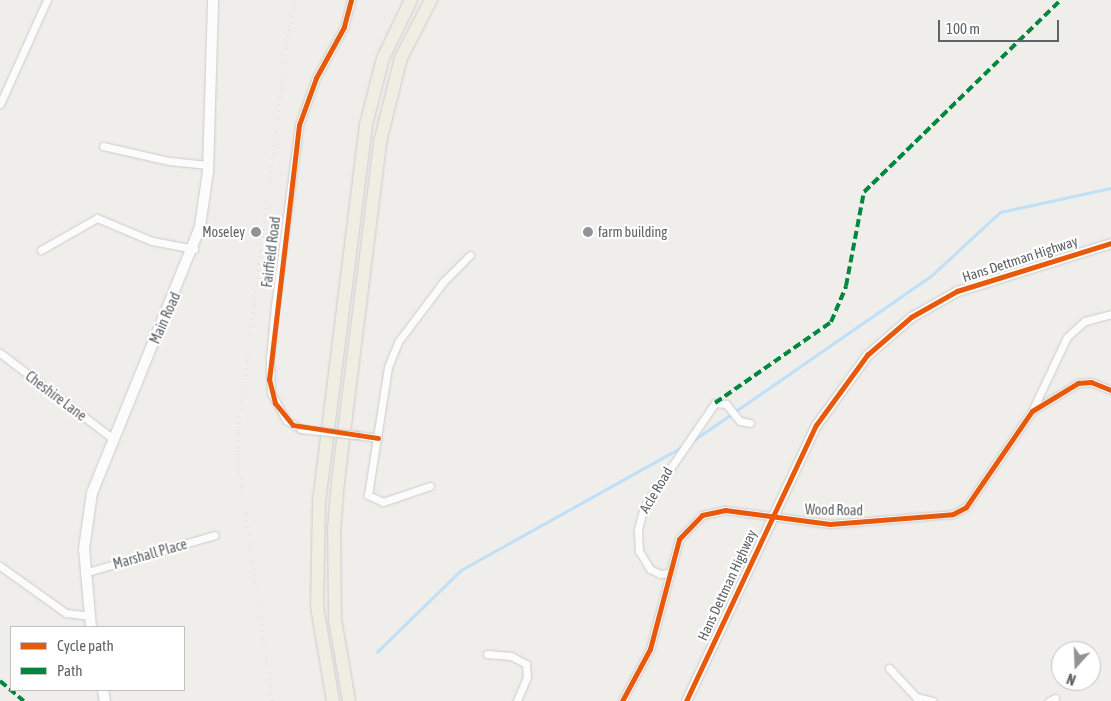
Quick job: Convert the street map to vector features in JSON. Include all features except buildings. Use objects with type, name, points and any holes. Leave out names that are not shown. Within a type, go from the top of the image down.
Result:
[{"type":"highway","points":[[324,701],[317,520],[361,152],[383,58],[411,0]]},
{"type":"highway","points":[[349,701],[335,610],[338,481],[380,142],[401,58],[432,0]]},
{"type":"highway","points":[[321,641],[333,701]]},
{"type":"main road","name":"Main Road","points":[[90,626],[84,573],[88,510],[112,438],[194,249],[205,202],[208,165],[213,0]]},
{"type":"street","points":[[0,104],[47,0]]},
{"type":"street","name":"Fairfield Road","points":[[351,0],[344,27],[316,78],[299,125],[275,306],[271,392],[286,420],[301,429],[378,438]]},
{"type":"street","points":[[103,146],[186,164],[208,165]]},
{"type":"street","points":[[41,250],[97,218],[152,241],[194,249]]},
{"type":"street","name":"Hans Dettman Highway","points":[[686,701],[771,518],[826,407],[853,370],[896,328],[942,299],[973,285],[1111,243]]},
{"type":"street","points":[[430,486],[383,502],[371,500],[368,487],[378,438],[388,367],[398,342],[443,282],[470,255]]},
{"type":"street","points":[[1032,411],[1067,337],[1085,321],[1111,314]]},
{"type":"street","name":"Cheshire Lane","points":[[0,353],[112,438]]},
{"type":"street","name":"Wood Road","points":[[622,701],[645,662],[650,649],[668,573],[680,539],[702,515],[725,510],[771,518],[851,524],[944,516],[960,512],[1032,411],[1078,383],[1091,382],[1111,390]]},
{"type":"street","name":"Acle Road","points":[[668,573],[655,573],[642,557],[638,529],[641,515],[657,485],[715,402],[726,404],[740,421],[750,423]]},
{"type":"street","name":"Marshall Place","points":[[84,573],[215,536]]},
{"type":"street","points":[[0,566],[66,613],[89,616]]},
{"type":"street","points":[[487,654],[511,656],[526,664],[527,677],[517,701]]},
{"type":"street","points":[[889,668],[915,699],[933,701]]},
{"type":"waterway","points":[[691,442],[931,276],[1000,212],[1111,188]]},
{"type":"waterway","points":[[377,652],[461,570],[682,447]]},
{"type":"railway","points":[[272,701],[239,469],[238,431],[286,44],[295,0]]},
{"type":"marked path","points":[[715,403],[831,322],[846,286],[864,192],[1061,0]]},
{"type":"marked path","points":[[0,681],[10,689]]},
{"type":"marked path","points":[[12,691],[24,701]]},
{"type":"cycle path","points":[[351,0],[344,27],[316,78],[299,125],[269,379],[275,403],[293,425],[378,438]]},
{"type":"cycle path","points":[[686,701],[816,425],[867,355],[911,317],[957,291],[1111,243]]},
{"type":"cycle path","points":[[622,701],[650,649],[679,539],[702,515],[725,510],[830,524],[953,514],[966,507],[1032,411],[1078,383],[1091,382],[1111,390]]},
{"type":"place","name":"Moseley","points":[[256,232]]},
{"type":"place","name":"farm building","points":[[588,232]]}]
